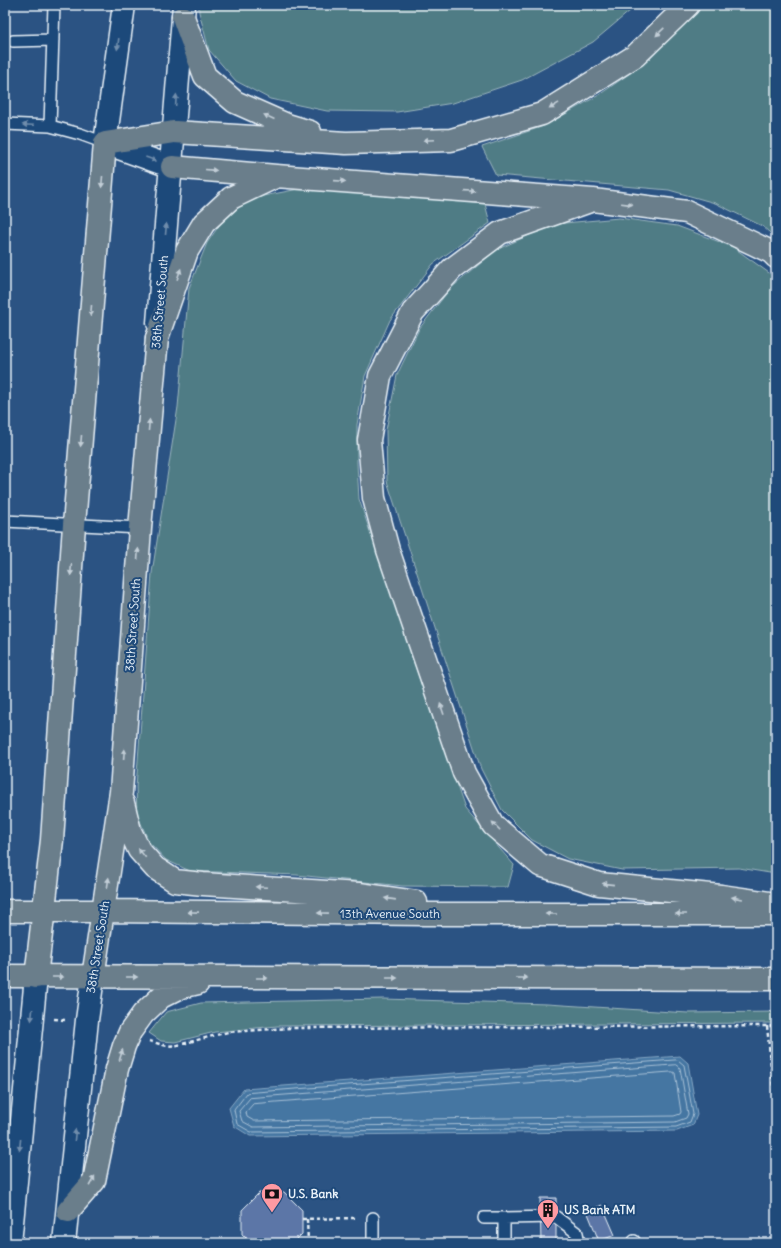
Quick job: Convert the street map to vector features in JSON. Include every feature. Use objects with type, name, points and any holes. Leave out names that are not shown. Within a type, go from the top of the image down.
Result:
[{"type":"main road","points":[[36,977],[52,840],[74,524],[105,143],[174,132],[346,143],[451,140],[542,114],[635,56],[688,5]]},
{"type":"main road","points":[[183,11],[205,76],[235,102],[287,125],[346,143]]},
{"type":"main road","points":[[172,167],[593,200],[687,212],[771,252],[776,257]]},
{"type":"main road","points":[[157,338],[187,251],[204,223],[231,198],[276,176]]},
{"type":"main road","points":[[593,200],[500,233],[452,269],[413,312],[380,376],[369,440],[374,498],[388,550],[464,773],[493,825],[540,865],[599,884],[722,896],[776,904]]},
{"type":"main road","name":"38th Street South","points":[[94,977],[121,792],[140,528],[157,338]]},
{"type":"main road","points":[[121,792],[130,831],[139,850],[155,868],[175,881],[359,894],[498,914]]},
{"type":"main road","name":"13th Avenue South","points":[[5,911],[104,910],[498,914],[776,914]]},
{"type":"main road","points":[[5,976],[776,979]]},
{"type":"main road","points":[[68,1211],[94,1181],[117,1069],[130,1032],[143,1014],[161,997],[180,987],[227,977]]},
{"type":"street","points":[[124,5],[105,143],[172,167]]},
{"type":"street","name":"38th Street South","points":[[157,338],[172,167],[183,11]]},
{"type":"street","points":[[10,1243],[36,977]]},
{"type":"street","name":"38th Street South","points":[[64,1243],[87,1020],[94,977]]},
{"type":"lane","points":[[50,126],[54,5]]},
{"type":"lane","points":[[13,41],[53,40]]},
{"type":"lane","points":[[5,124],[50,126],[80,134],[105,143]]},
{"type":"lane","points":[[5,521],[140,528]]},
{"type":"lane","points":[[484,1218],[556,1217],[577,1233],[580,1243]]},
{"type":"lane","points":[[373,1218],[373,1243]]},
{"type":"lane","points":[[504,1218],[504,1243]]},
{"type":"path","points":[[767,1026],[776,1115]]},
{"type":"path","points":[[144,1038],[154,1043],[167,1046],[178,1045],[228,1032],[290,1028],[776,1026]]},
{"type":"path","points":[[302,1219],[373,1218]]},
{"type":"path","points":[[307,1219],[308,1243]]},
{"type":"green space","points":[[199,5],[637,5],[593,42],[522,80],[453,103],[397,112],[327,111],[270,99],[236,81],[209,50],[199,12]]},
{"type":"green space","points":[[699,5],[776,5],[776,238],[762,226],[715,203],[669,190],[496,175],[482,147],[544,126],[599,95],[650,59]]},
{"type":"green space","points":[[314,186],[485,204],[490,223],[433,264],[390,320],[365,376],[357,425],[357,463],[359,499],[465,809],[514,865],[508,887],[403,886],[297,875],[190,871],[166,860],[149,842],[137,814],[136,787],[152,573],[178,407],[189,288],[207,243],[225,217],[253,198]]},
{"type":"green space","points":[[619,218],[677,226],[733,247],[776,278],[776,874],[739,868],[622,870],[568,859],[532,840],[502,810],[481,769],[387,481],[386,430],[397,375],[419,329],[449,290],[496,250],[554,224]]},
{"type":"green space","points":[[383,999],[547,1004],[688,1013],[776,1012],[776,1023],[277,1026],[215,1032],[175,1042],[161,1041],[149,1033],[166,1012],[201,1003]]},
{"type":"water","points":[[680,1056],[688,1063],[697,1115],[693,1125],[677,1131],[250,1136],[234,1126],[229,1108],[244,1089]]},
{"type":"building","name":"U.S. Bank","points":[[284,1192],[302,1210],[302,1234],[293,1243],[251,1243],[242,1234],[242,1210],[259,1193]]},
{"type":"building","name":"US Bank ATM","points":[[540,1198],[556,1198],[556,1243],[541,1243]]},
{"type":"building","points":[[602,1205],[615,1235],[599,1241],[587,1211]]},
{"type":"place","name":"U.S. Bank","points":[[272,1214]]},
{"type":"place","name":"US Bank ATM","points":[[548,1230]]}]
